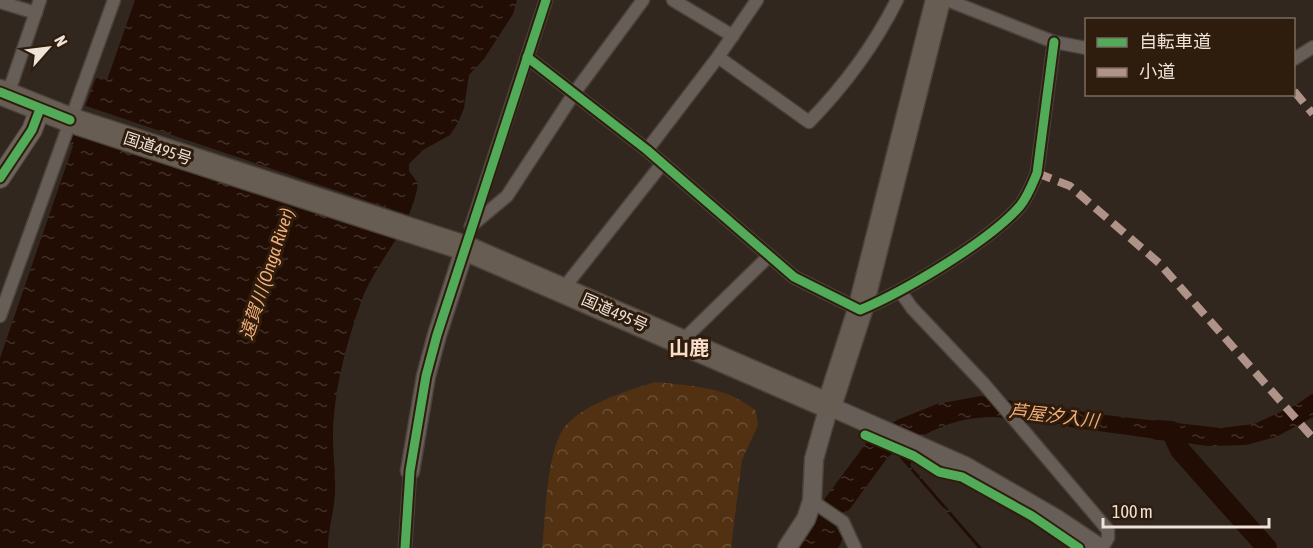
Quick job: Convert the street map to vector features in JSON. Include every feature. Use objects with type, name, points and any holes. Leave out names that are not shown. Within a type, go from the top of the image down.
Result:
[{"type":"highway","points":[[829,406],[860,310],[938,0]]},
{"type":"highway","name":"国道495号","points":[[4,93],[70,120],[468,237],[563,289],[829,406]]},
{"type":"main road","points":[[0,178],[32,130],[40,109]]},
{"type":"street","points":[[4,93],[40,0]]},
{"type":"street","points":[[0,316],[114,0]]},
{"type":"street","points":[[405,548],[410,471],[426,376],[436,335],[546,0]]},
{"type":"street","points":[[468,237],[507,196],[575,92],[643,0]]},
{"type":"street","points":[[673,0],[733,36]]},
{"type":"street","points":[[647,150],[718,57],[757,0]]},
{"type":"street","points":[[718,57],[809,122],[837,93],[879,36],[897,0]]},
{"type":"street","points":[[947,0],[1054,42],[1085,48]]},
{"type":"street","points":[[0,2],[36,13]]},
{"type":"street","points":[[527,57],[647,150],[794,277],[860,310],[900,291],[984,236],[1019,207],[1031,190],[1037,173],[1054,42]]},
{"type":"street","points":[[1295,58],[1313,47]]},
{"type":"street","points":[[563,289],[662,164]]},
{"type":"street","points":[[682,341],[770,256]]},
{"type":"street","points":[[787,548],[806,519],[813,503],[814,459],[829,406],[965,466],[1055,518],[1101,548],[1108,538],[1108,530],[984,384],[912,308],[900,291]]},
{"type":"street","points":[[813,503],[843,522],[855,548]]},
{"type":"green space","points":[[655,382],[695,386],[721,392],[733,396],[756,411],[758,425],[742,460],[731,548],[542,548],[551,464],[561,433],[568,423],[587,409],[609,398]]},
{"type":"water","name":"遠賀川 (Onga River)","points":[[135,0],[517,0],[513,14],[484,59],[469,75],[464,108],[458,123],[450,135],[423,150],[409,164],[409,171],[418,183],[414,200],[401,231],[374,274],[360,305],[345,354],[335,405],[333,439],[335,494],[328,548],[0,548],[0,358],[73,146],[62,131],[82,115],[96,78],[107,80]]},
{"type":"water","points":[[1313,393],[1313,417],[1276,437],[1246,445],[1208,446],[996,417],[956,422],[921,437],[898,451],[912,460],[910,465],[982,548],[978,548],[895,452],[888,457],[849,510],[839,514],[836,527],[843,539],[838,548],[796,548],[823,501],[870,438],[897,420],[937,404],[981,396],[1105,415],[1221,428],[1254,424],[1296,405]]},
{"type":"pier","points":[[83,105],[412,216],[400,239],[80,111]]},
{"type":"waterway","name":"芦屋汐入川","points":[[1158,430],[1171,431],[1180,450],[1267,548]]},
{"type":"marked path","points":[[1295,92],[1313,114]]},
{"type":"marked path","points":[[1037,173],[1070,186],[1159,263],[1313,438]]},
{"type":"cycle path","points":[[405,548],[410,471],[426,376],[437,335],[546,0]]},
{"type":"cycle path","points":[[527,57],[647,150],[794,277],[860,310],[899,291],[968,250],[1006,220],[1023,202],[1037,173],[1054,42]]},
{"type":"cycle path","points":[[0,92],[70,120]]},
{"type":"cycle path","points":[[0,178],[32,130],[40,109]]},
{"type":"cycle path","points":[[865,435],[914,456],[939,472],[962,477],[1032,516],[1079,548]]},
{"type":"district","name":"山鹿","points":[[689,348]]}]
